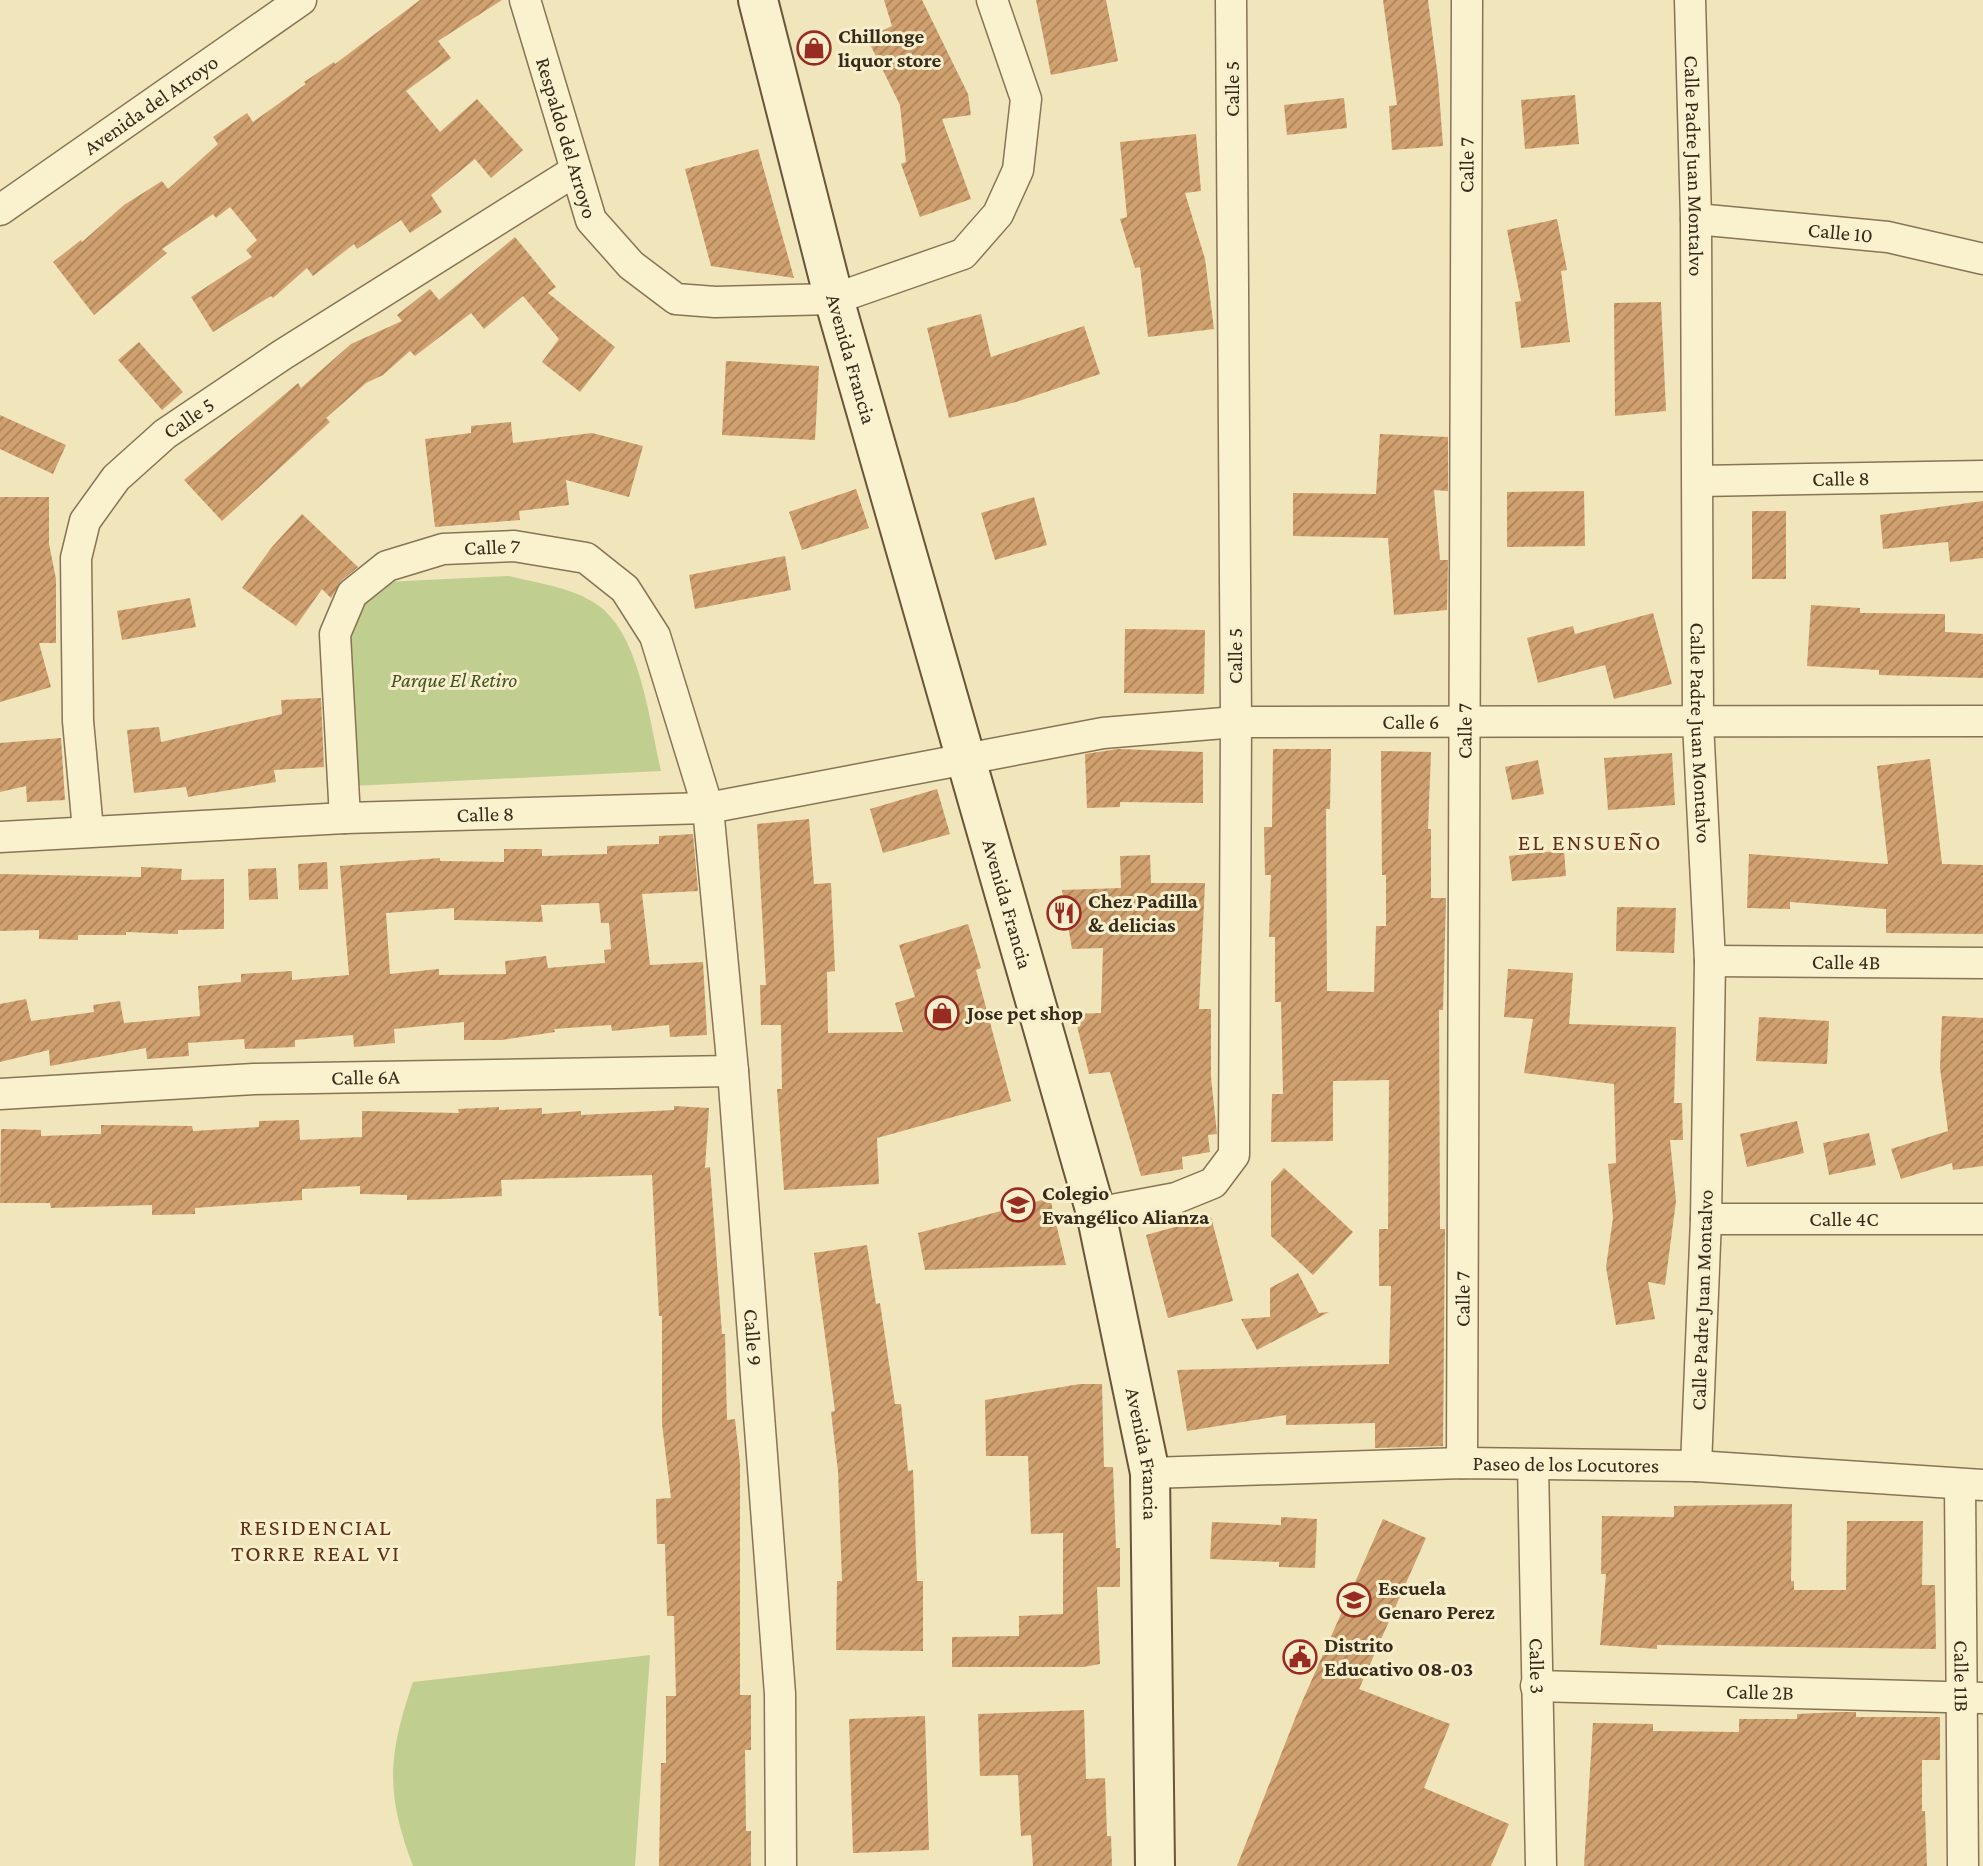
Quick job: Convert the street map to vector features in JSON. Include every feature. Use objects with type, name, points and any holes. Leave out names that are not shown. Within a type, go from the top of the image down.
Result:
[{"type":"main road","name":"Avenida Francia","points":[[758,0],[834,299],[1096,1213],[1150,1473],[1155,1866]]},
{"type":"street","name":"Avenida del Arroyo","points":[[0,210],[301,0]]},
{"type":"street","name":"Respaldo del Arroyo","points":[[525,0],[591,220],[632,265],[676,299],[715,302],[834,299],[962,254],[998,214],[1018,170],[1026,99],[992,0]]},
{"type":"street","name":"Calle 5","points":[[1096,1213],[1175,1198],[1213,1183],[1234,1155],[1236,722],[1231,0]]},
{"type":"street","name":"Calle 7","points":[[1462,1463],[1467,0]]},
{"type":"street","name":"Calle Padre Juan Montalvo","points":[[1690,0],[1699,481],[1698,723],[1710,961],[1706,1219],[1696,1466]]},
{"type":"street","name":"Calle 5","points":[[88,830],[78,722],[76,558],[85,521],[116,478],[165,435],[282,355],[575,171]]},
{"type":"street","name":"Calle 10","points":[[1696,219],[1888,237],[1983,259]]},
{"type":"street","name":"Calle 8","points":[[1699,481],[1983,476]]},
{"type":"street","name":"Calle 7","points":[[345,818],[335,634],[352,594],[387,566],[443,549],[514,546],[586,558],[625,589],[655,636],[708,808]]},
{"type":"street","name":"Calle 6","points":[[967,759],[1103,733],[1236,722],[1983,721]]},
{"type":"street","name":"Calle 8","points":[[0,836],[345,818],[708,808],[967,759]]},
{"type":"street","name":"Calle 9","points":[[708,808],[733,1071],[780,1694],[780,1866]]},
{"type":"street","name":"Calle 4B","points":[[1710,961],[1983,962]]},
{"type":"street","name":"Calle 6A","points":[[0,1094],[254,1079],[733,1071]]},
{"type":"street","name":"Calle 4C","points":[[1706,1219],[1983,1219]]},
{"type":"street","name":"Paseo de los Locutores","points":[[1150,1473],[1462,1463],[1696,1466],[1972,1485]]},
{"type":"street","name":"Calle 3","points":[[1533,1465],[1541,1866]]},
{"type":"street","name":"Calle 11B","points":[[1964,1866],[1972,1698],[1972,1485]]},
{"type":"street","name":"Calle 2B","points":[[1536,1686],[1972,1698]]},
{"type":"green space","name":"Parque El Retiro","points":[[509,576],[559,588],[583,597],[604,610],[617,624],[627,642],[642,685],[661,771],[352,786],[332,631],[384,582]]},
{"type":"green space","points":[[650,1655],[635,1866],[413,1866],[398,1816],[393,1774],[399,1732],[413,1682]]},
{"type":"building","points":[[420,0],[502,0],[438,41],[451,58],[406,91],[440,132],[477,99],[523,150],[491,178],[475,159],[431,195],[442,212],[410,233],[401,220],[357,249],[354,244],[313,276],[307,268],[273,298],[271,296],[213,332],[191,297],[252,257],[246,250],[257,240],[230,207],[216,218],[213,214],[162,249],[167,253],[94,315],[53,262],[81,240],[82,242],[124,205],[162,181],[168,189],[218,144],[213,137],[247,113],[253,122],[306,84],[304,82],[334,62],[335,64]]},
{"type":"building","points":[[884,0],[922,0],[968,94],[971,115],[942,119],[971,199],[920,217],[901,164],[906,162],[900,105],[867,38],[892,26]]},
{"type":"building","points":[[1036,0],[1106,0],[1118,61],[1051,75]]},
{"type":"building","points":[[1383,0],[1428,0],[1443,146],[1392,150],[1389,106],[1397,105]]},
{"type":"building","points":[[1575,95],[1579,144],[1525,149],[1521,100]]},
{"type":"building","points":[[1344,98],[1347,128],[1287,135],[1284,105]]},
{"type":"building","points":[[1196,134],[1201,191],[1185,193],[1205,259],[1214,329],[1148,337],[1140,267],[1135,268],[1120,219],[1127,217],[1120,142]]},
{"type":"building","points":[[758,149],[794,278],[711,266],[685,169]]},
{"type":"building","points":[[1557,219],[1567,270],[1561,271],[1570,342],[1521,348],[1515,302],[1521,301],[1507,230]]},
{"type":"building","points":[[515,237],[556,287],[548,293],[615,347],[580,392],[542,362],[559,339],[523,296],[484,329],[471,313],[415,356],[410,351],[383,375],[366,383],[326,418],[330,422],[222,521],[184,480],[298,383],[301,388],[351,344],[402,321],[397,315],[430,289],[439,300]]},
{"type":"building","points":[[1661,302],[1666,411],[1615,416],[1614,303]]},
{"type":"building","points":[[981,314],[991,357],[1084,326],[1100,374],[1016,402],[949,418],[927,328]]},
{"type":"building","points":[[139,342],[183,392],[162,410],[118,360]]},
{"type":"building","points":[[726,361],[819,366],[815,440],[722,435]]},
{"type":"building","points":[[0,415],[66,445],[53,474],[0,449]]},
{"type":"building","points":[[511,422],[513,443],[592,433],[643,446],[629,497],[566,480],[569,505],[519,511],[520,520],[435,527],[425,439],[471,433],[471,426]]},
{"type":"building","points":[[1380,434],[1448,437],[1448,491],[1434,490],[1440,560],[1448,560],[1447,610],[1394,615],[1388,538],[1293,536],[1293,493],[1376,494]]},
{"type":"building","points":[[856,489],[869,528],[802,550],[789,512]]},
{"type":"building","points":[[1584,491],[1585,546],[1507,547],[1507,492]]},
{"type":"building","points":[[0,497],[49,497],[49,544],[56,579],[56,643],[39,643],[51,687],[0,702]]},
{"type":"building","points":[[1034,497],[1047,545],[995,560],[981,513]]},
{"type":"building","points":[[1983,501],[1983,558],[1950,562],[1948,542],[1883,549],[1880,515]]},
{"type":"building","points":[[1752,511],[1786,511],[1786,579],[1752,579]]},
{"type":"building","points":[[302,514],[358,567],[341,581],[331,598],[322,589],[296,626],[242,588],[272,547]]},
{"type":"building","points":[[785,556],[791,590],[695,609],[689,575]]},
{"type":"building","points":[[190,598],[196,627],[122,640],[117,611]]},
{"type":"building","points":[[1811,605],[1860,608],[1860,613],[1945,614],[1945,632],[1983,634],[1983,678],[1879,675],[1879,670],[1807,666]]},
{"type":"building","points":[[1653,613],[1672,684],[1614,699],[1605,665],[1538,683],[1527,638],[1573,626],[1575,634]]},
{"type":"building","points":[[1125,629],[1205,630],[1204,694],[1124,693]]},
{"type":"building","points":[[321,698],[324,767],[274,770],[276,782],[188,797],[186,787],[134,793],[127,730],[159,727],[161,742],[282,714],[281,700]]},
{"type":"building","points":[[61,738],[65,800],[27,802],[26,786],[0,792],[0,743]]},
{"type":"building","points":[[1118,749],[1203,752],[1203,803],[1120,802],[1120,807],[1087,808],[1085,754]]},
{"type":"building","points":[[1273,749],[1331,749],[1330,809],[1326,809],[1327,991],[1374,992],[1376,926],[1386,926],[1386,875],[1382,875],[1381,751],[1431,752],[1428,829],[1431,829],[1431,898],[1446,898],[1443,1010],[1439,1010],[1440,1229],[1445,1229],[1443,1446],[1375,1448],[1375,1423],[1286,1425],[1286,1415],[1187,1431],[1177,1370],[1389,1364],[1391,1286],[1379,1286],[1379,1229],[1388,1229],[1389,1080],[1333,1081],[1333,1141],[1271,1142],[1272,1094],[1283,1094],[1281,1002],[1275,1002],[1275,937],[1269,937],[1271,875],[1265,875],[1264,827],[1272,827]]},
{"type":"building","points":[[1672,753],[1675,805],[1608,810],[1604,758]]},
{"type":"building","points":[[1930,759],[1942,864],[1983,865],[1983,934],[1886,933],[1886,909],[1790,902],[1790,909],[1747,908],[1749,854],[1888,864],[1877,766]]},
{"type":"building","points":[[1538,760],[1544,794],[1512,800],[1505,767]]},
{"type":"building","points":[[937,789],[950,834],[883,853],[870,809]]},
{"type":"building","points":[[809,819],[814,884],[831,883],[835,971],[827,972],[828,1033],[903,1032],[895,1003],[915,997],[899,945],[968,924],[981,968],[976,970],[1011,1101],[877,1138],[879,1184],[784,1190],[777,1089],[782,1089],[781,1025],[761,1025],[760,985],[766,985],[757,824]]},
{"type":"building","points":[[693,834],[698,891],[642,894],[650,965],[703,962],[707,1035],[670,1037],[669,1025],[612,1031],[611,1025],[554,1029],[555,1032],[501,1040],[464,1040],[464,1022],[394,1029],[395,1043],[354,1047],[353,1035],[295,1040],[295,1047],[245,1049],[244,1039],[188,1043],[189,1056],[147,1059],[146,1048],[50,1066],[49,1050],[0,1062],[0,1004],[26,999],[31,1021],[94,1012],[93,1005],[120,1001],[124,1023],[200,1016],[198,986],[241,982],[241,974],[292,971],[292,980],[349,975],[340,866],[440,858],[440,861],[504,862],[504,849],[542,849],[542,856],[607,854],[607,846],[659,844],[659,836]],"holes":[[[599,903],[601,923],[609,923],[611,949],[604,950],[605,963],[548,968],[546,956],[505,961],[506,974],[439,975],[439,969],[390,974],[386,913],[454,908],[454,920],[543,922],[541,905]]]},
{"type":"building","points":[[1564,850],[1566,876],[1512,881],[1509,856]]},
{"type":"building","points":[[1150,855],[1151,883],[1205,883],[1199,1009],[1211,1009],[1211,1077],[1217,1134],[1208,1135],[1210,1152],[1182,1157],[1183,1169],[1141,1176],[1110,1072],[1089,1074],[1074,1014],[1101,1013],[1103,948],[1072,949],[1062,890],[1121,888],[1120,856]]},
{"type":"building","points":[[327,862],[328,889],[299,890],[298,864]]},
{"type":"building","points":[[141,867],[182,869],[181,880],[224,879],[224,929],[178,930],[178,934],[126,932],[126,935],[78,935],[78,940],[39,939],[39,930],[0,931],[0,874],[141,877]]},
{"type":"building","points":[[276,868],[278,899],[249,900],[248,869]]},
{"type":"building","points":[[1617,907],[1676,908],[1674,953],[1616,951]]},
{"type":"building","points":[[1508,969],[1573,973],[1569,1024],[1676,1027],[1674,1103],[1682,1103],[1683,1140],[1670,1140],[1676,1201],[1665,1285],[1648,1282],[1655,1319],[1616,1325],[1606,1267],[1613,1218],[1608,1164],[1616,1163],[1614,1084],[1524,1073],[1533,1019],[1504,1017]]},
{"type":"building","points":[[1942,1016],[1983,1018],[1983,1166],[1953,1170],[1952,1163],[1901,1179],[1891,1149],[1948,1131],[1940,1068]]},
{"type":"building","points":[[1759,1017],[1829,1021],[1827,1064],[1756,1061]]},
{"type":"building","points":[[674,1106],[709,1108],[705,1168],[710,1167],[722,1334],[725,1334],[727,1420],[735,1419],[740,1464],[740,1695],[751,1695],[751,1750],[745,1750],[746,1831],[751,1831],[751,1866],[659,1866],[661,1763],[666,1763],[666,1696],[676,1696],[674,1616],[667,1616],[665,1544],[657,1544],[656,1499],[671,1498],[662,1424],[662,1316],[659,1316],[652,1175],[501,1180],[502,1196],[446,1199],[407,1200],[407,1195],[360,1194],[360,1186],[302,1189],[302,1200],[195,1208],[195,1214],[152,1215],[152,1205],[51,1208],[50,1203],[0,1203],[1,1129],[41,1130],[41,1136],[101,1134],[101,1125],[192,1126],[193,1131],[259,1127],[259,1121],[299,1120],[300,1140],[362,1137],[362,1111],[459,1113],[458,1109],[499,1107],[499,1110],[542,1108],[542,1114],[581,1111],[581,1115],[674,1110]]},
{"type":"building","points":[[1797,1121],[1804,1153],[1747,1167],[1740,1134]]},
{"type":"building","points":[[1869,1133],[1876,1165],[1829,1175],[1823,1143]]},
{"type":"building","points":[[1284,1168],[1353,1232],[1313,1275],[1271,1236],[1271,1182]]},
{"type":"building","points":[[1050,1198],[1066,1265],[925,1270],[918,1233]]},
{"type":"building","points":[[1211,1217],[1233,1301],[1168,1318],[1146,1235]]},
{"type":"building","points":[[867,1245],[876,1304],[880,1303],[895,1404],[901,1404],[908,1471],[913,1470],[917,1581],[923,1581],[923,1651],[836,1650],[837,1581],[842,1581],[838,1471],[831,1412],[835,1411],[814,1253]]},
{"type":"building","points":[[1298,1273],[1319,1313],[1329,1312],[1257,1350],[1241,1319],[1270,1317],[1270,1288]]},
{"type":"building","points":[[1080,1384],[1102,1384],[1104,1467],[1113,1467],[1116,1548],[1120,1548],[1120,1587],[1097,1587],[1100,1664],[1083,1667],[952,1667],[952,1637],[1019,1636],[1019,1616],[1063,1614],[1063,1533],[1031,1534],[1028,1456],[986,1456],[985,1400]]},
{"type":"building","points":[[1792,1504],[1791,1581],[1794,1581],[1794,1590],[1846,1590],[1847,1521],[1923,1521],[1922,1585],[1935,1585],[1936,1649],[1657,1645],[1657,1649],[1600,1645],[1606,1574],[1601,1574],[1602,1516],[1674,1517],[1674,1506]]},
{"type":"building","points":[[1281,1517],[1317,1519],[1315,1568],[1279,1567],[1279,1562],[1210,1559],[1212,1522],[1281,1525]]},
{"type":"building","points":[[1383,1519],[1426,1538],[1359,1689],[1450,1724],[1424,1788],[1509,1824],[1491,1866],[1237,1866],[1298,1711]]},
{"type":"building","points":[[1084,1710],[1086,1779],[1105,1778],[1107,1836],[1111,1836],[1112,1866],[1033,1866],[1031,1835],[1021,1836],[1018,1775],[980,1776],[978,1714]]},
{"type":"building","points":[[1856,1712],[1856,1717],[1940,1717],[1940,1760],[1922,1760],[1922,1811],[1925,1811],[1927,1866],[1584,1866],[1593,1723],[1653,1724],[1653,1731],[1739,1732],[1739,1719],[1797,1719],[1797,1714]]},
{"type":"building","points":[[925,1716],[929,1850],[853,1853],[849,1719]]},
{"type":"place","name":"Chillonge liquor store","points":[[814,48]]},
{"type":"place","name":"Chez Padilla & delicias","points":[[1064,913]]},
{"type":"place","name":"Jose pet shop","points":[[942,1013]]},
{"type":"place","name":"Colegio Evangélico Alianza","points":[[1018,1205]]},
{"type":"place","name":"Escuela Genaro Perez","points":[[1354,1600]]},
{"type":"place","name":"Distrito Educativo 08-03","points":[[1300,1657]]},
{"type":"district","name":"EL ENSUEÑO","points":[[1590,842]]},
{"type":"district","name":"RESIDENCIAL TORRE REAL VI","points":[[316,1540]]}]
